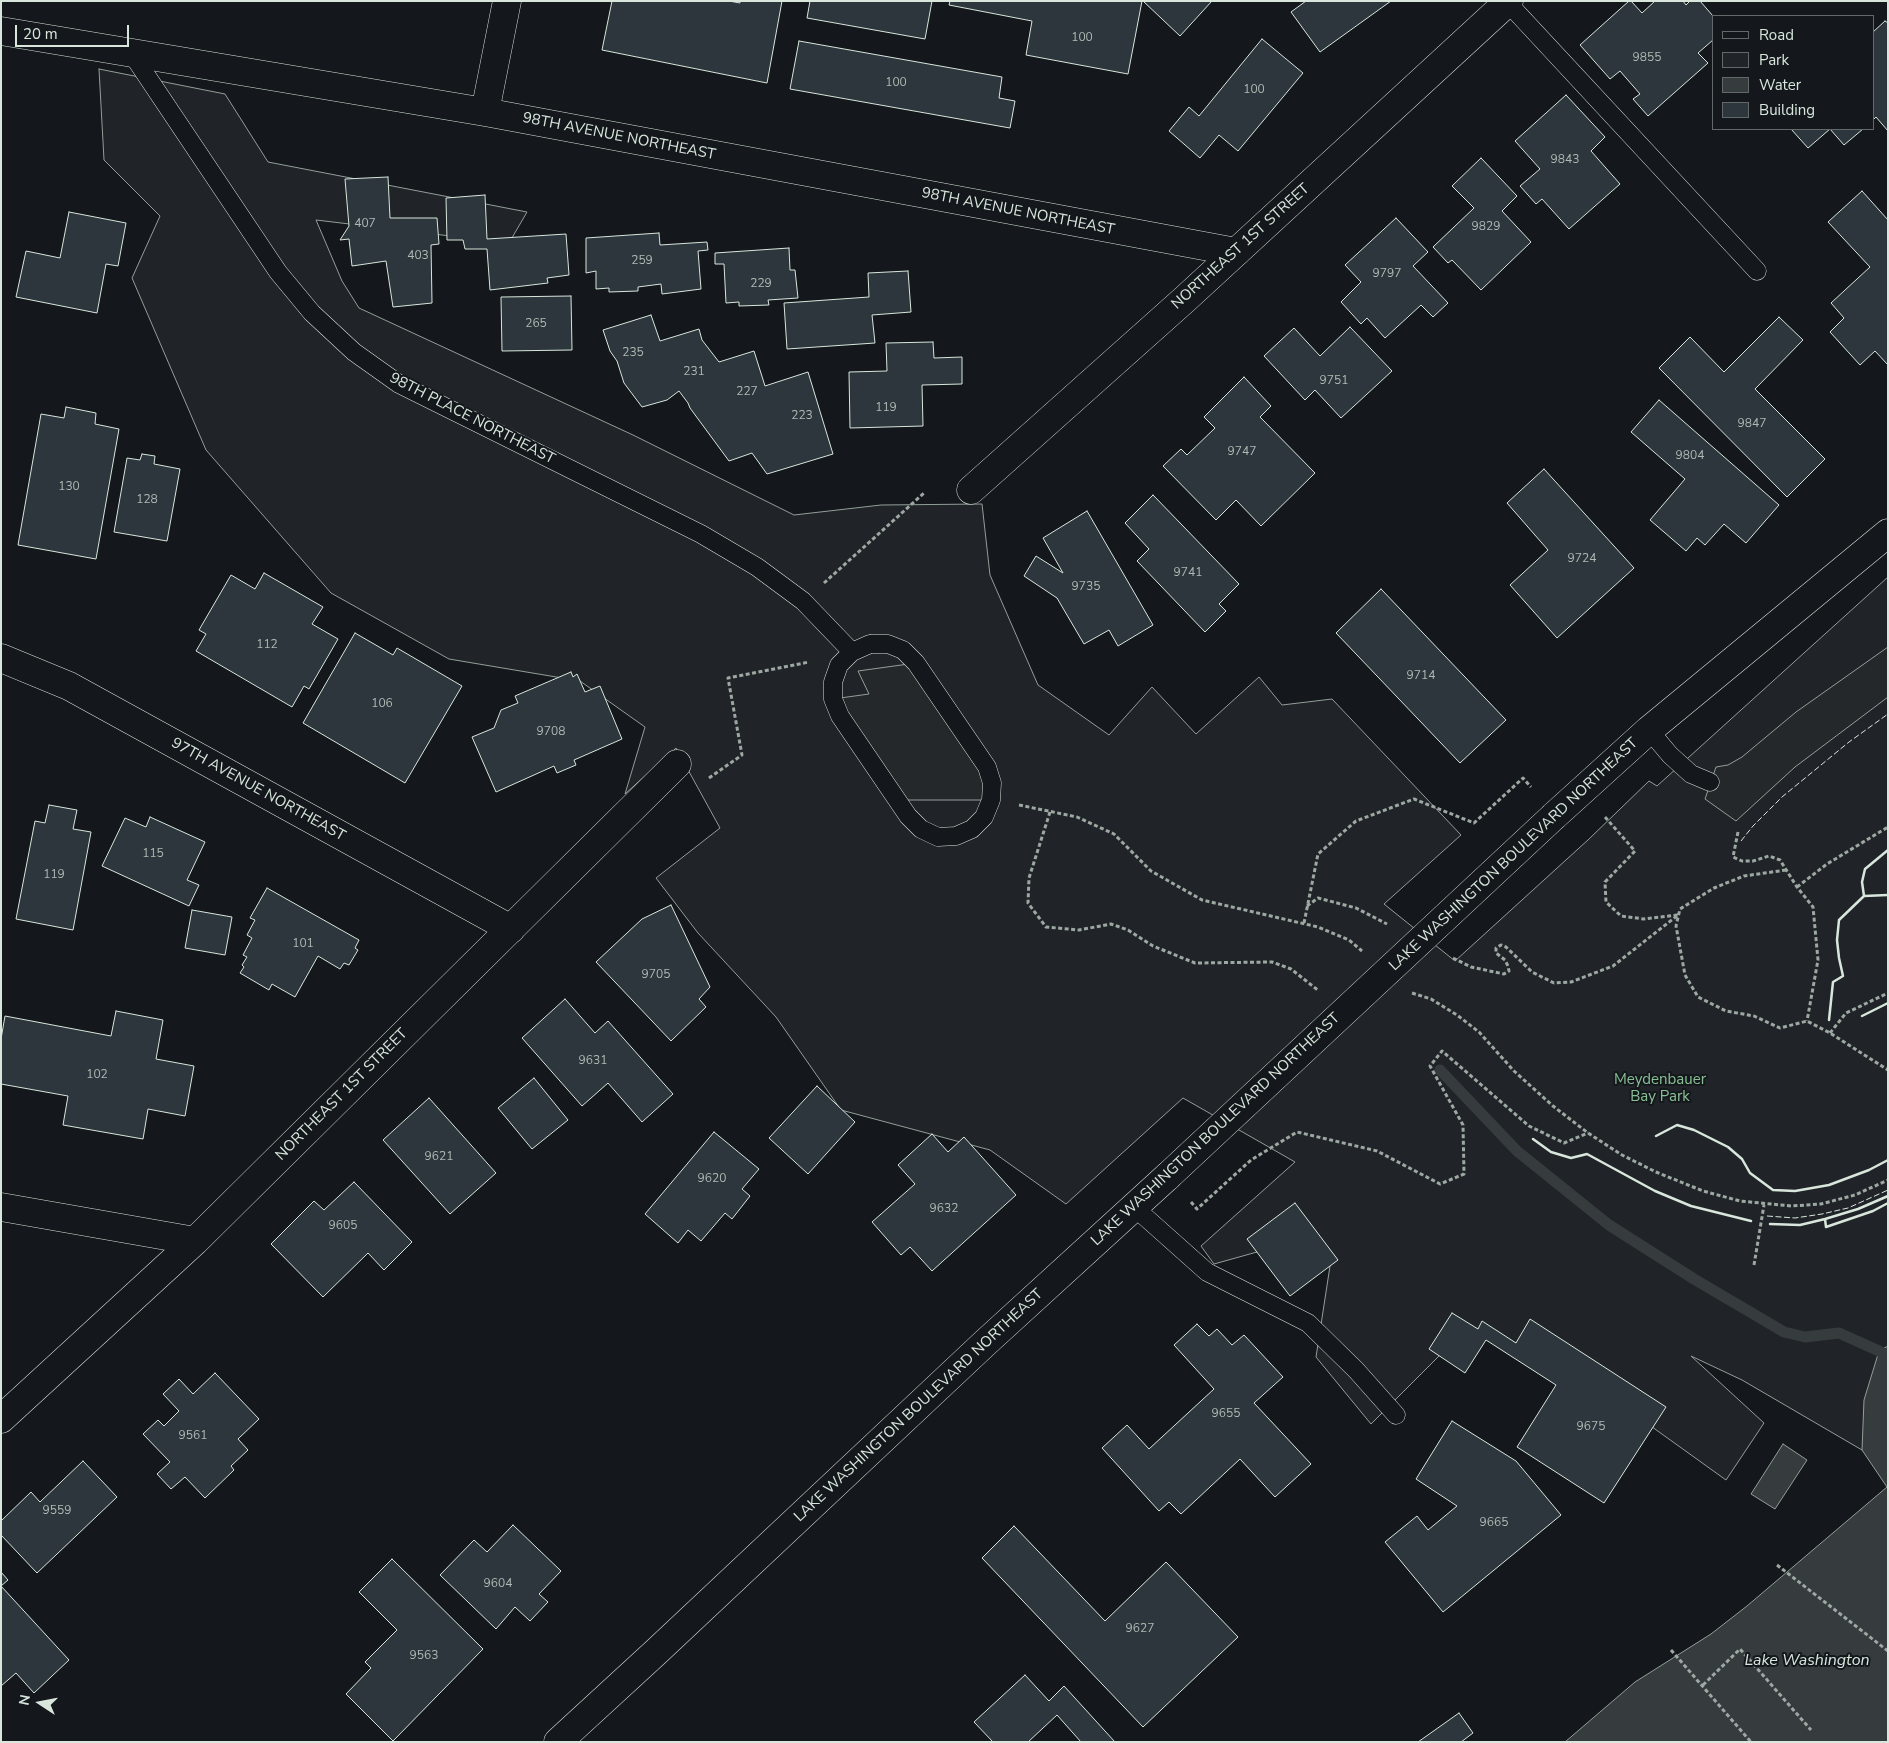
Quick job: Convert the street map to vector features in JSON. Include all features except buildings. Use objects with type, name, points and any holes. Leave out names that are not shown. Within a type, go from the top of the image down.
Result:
[{"type":"street","points":[[486,112],[507,1]]},
{"type":"street","name":"NORTHEAST 1ST STREET","points":[[971,490],[1236,252],[1508,2]]},
{"type":"street","name":"98TH AVENUE NORTHEAST","points":[[1,31],[486,112],[1236,252]]},
{"type":"street","name":"LAKE WASHINGTON BOULEVARD NORTHEAST","points":[[558,1742],[1554,816],[1649,730],[1888,533]]},
{"type":"street","name":"97TH AVENUE NORTHEAST","points":[[1,658],[70,686],[511,929]]},
{"type":"street","name":"NORTHEAST 1ST STREET","points":[[1,1419],[194,1241],[677,764]]},
{"type":"street","points":[[1,1207],[194,1241]]},
{"type":"lane","points":[[1508,2],[1757,271]]},
{"type":"lane","name":"98TH PLACE NORTHEAST","points":[[132,54],[278,272],[312,313],[354,352],[399,384],[701,534],[757,567],[803,601],[852,652]]},
{"type":"lane","points":[[870,644],[888,644],[903,650],[916,663],[987,767],[992,783],[991,800],[984,817],[972,829],[956,836],[938,837],[921,829],[908,816],[840,716],[833,699],[833,682],[839,665],[852,652],[870,644]]},
{"type":"lane","points":[[1649,730],[1670,755],[1690,774],[1710,782]]},
{"type":"lane","points":[[1134,1207],[1207,1272],[1308,1323],[1356,1370],[1396,1414]]},
{"type":"path","points":[[803,601],[924,493]]},
{"type":"path","points":[[708,778],[742,755],[728,678],[812,661]]},
{"type":"path","points":[[1304,923],[1318,854],[1356,822],[1414,799],[1474,823],[1523,778],[1531,787]]},
{"type":"path","points":[[991,800],[1077,817],[1114,834],[1151,871],[1202,900],[1318,927],[1350,940],[1363,952]]},
{"type":"path","points":[[1050,812],[1029,878],[1028,902],[1046,927],[1078,930],[1111,924],[1128,930],[1154,946],[1195,963],[1272,962],[1291,969],[1326,997]]},
{"type":"path","points":[[1603,815],[1635,851],[1605,882],[1606,902],[1621,916],[1644,919],[1678,914]]},
{"type":"path","points":[[1797,887],[1827,864],[1888,827]]},
{"type":"path","points":[[1738,832],[1733,857],[1742,861],[1753,861],[1769,856],[1780,860],[1797,887],[1813,907],[1818,960],[1806,1021]]},
{"type":"path","points":[[1786,870],[1744,876],[1714,888],[1680,909],[1676,926],[1684,975],[1698,996],[1726,1011],[1754,1016],[1780,1028],[1806,1021],[1830,1033],[1888,1070]]},
{"type":"path","points":[[1307,906],[1318,898],[1356,908],[1391,926]]},
{"type":"path","points":[[1444,954],[1471,967],[1504,974],[1509,970],[1508,966],[1505,960],[1496,953],[1496,948],[1506,946],[1532,972],[1554,983],[1571,982],[1613,966],[1678,914]]},
{"type":"path","points":[[1408,992],[1431,999],[1458,1015],[1479,1032],[1514,1071],[1553,1106],[1588,1133],[1622,1155],[1656,1172],[1702,1190],[1740,1201],[1764,1205],[1791,1206],[1821,1204],[1855,1195],[1888,1180]]},
{"type":"path","points":[[1830,1033],[1846,1014],[1888,993]]},
{"type":"path","points":[[1189,1200],[1197,1209],[1251,1160],[1297,1132],[1377,1151],[1440,1184],[1464,1174],[1462,1125],[1430,1066],[1442,1051],[1529,1126],[1564,1143],[1588,1133]]},
{"type":"path","points":[[1754,1265],[1764,1205]]},
{"type":"path","points":[[1777,1565],[1888,1650]]},
{"type":"path","points":[[1702,1685],[1740,1649],[1811,1730]]},
{"type":"path","points":[[1671,1650],[1751,1742]]},
{"type":"green space","name":"Meydenbauer Bay Park","points":[[99,69],[225,94],[268,162],[527,212],[509,243],[316,220],[342,281],[359,308],[633,435],[794,515],[881,505],[982,504],[990,575],[1038,685],[1109,735],[1152,687],[1196,734],[1259,677],[1282,705],[1332,699],[1461,835],[1384,904],[1455,961],[1589,839],[1649,781],[1657,786],[1888,577],[1888,1474],[1862,1450],[1742,1380],[1691,1356],[1764,1423],[1726,1480],[1556,1358],[1469,1326],[1371,1424],[1316,1357],[1330,1266],[1282,1245],[1214,1264],[1201,1246],[1295,1162],[1183,1098],[1066,1204],[990,1150],[841,1110],[776,1017],[698,933],[656,878],[720,828],[676,748],[625,794],[645,727],[580,681],[449,659],[331,593],[206,450],[132,278],[160,216],[104,160]]},
{"type":"shaded area","points":[[1888,647],[1888,697],[1795,767],[1736,821],[1705,799],[1716,767],[1728,765],[1742,757],[1796,712]]},
{"type":"shaded area","points":[[916,663],[987,767],[991,800],[897,800],[833,699],[869,694],[858,671]]},
{"type":"water","name":"Lake Washington","points":[[1888,1346],[1888,1742],[1565,1742],[1635,1682],[1711,1634],[1747,1606],[1887,1487],[1862,1450],[1864,1400],[1879,1351]]},
{"type":"water","points":[[1783,1444],[1807,1460],[1775,1509],[1751,1494]]},
{"type":"waterway","points":[[1440,1070],[1517,1151],[1609,1225],[1694,1279],[1784,1332],[1805,1337],[1839,1333],[1888,1357]]},
{"type":"fence","points":[[1741,841],[1782,797],[1849,742],[1888,714]]},
{"type":"fence","points":[[1767,1216],[1795,1218],[1822,1214],[1848,1208],[1888,1190]]},
{"type":"wall","points":[[1864,896],[1862,882],[1865,869],[1888,850]]},
{"type":"wall","points":[[1829,1020],[1833,982],[1843,976],[1837,940],[1839,920],[1864,896],[1888,895]]},
{"type":"wall","points":[[1862,1016],[1888,1003]]},
{"type":"wall","points":[[1656,1136],[1677,1125],[1694,1130],[1728,1147],[1742,1159],[1750,1173],[1773,1190],[1795,1191],[1829,1185],[1869,1170],[1888,1160]]},
{"type":"wall","points":[[1533,1139],[1551,1152],[1571,1158],[1587,1154],[1655,1191],[1691,1206],[1751,1221]]},
{"type":"wall","points":[[1770,1224],[1800,1225],[1858,1209],[1888,1196]]},
{"type":"wall","points":[[1825,1219],[1826,1227],[1873,1211],[1888,1203]]}]
